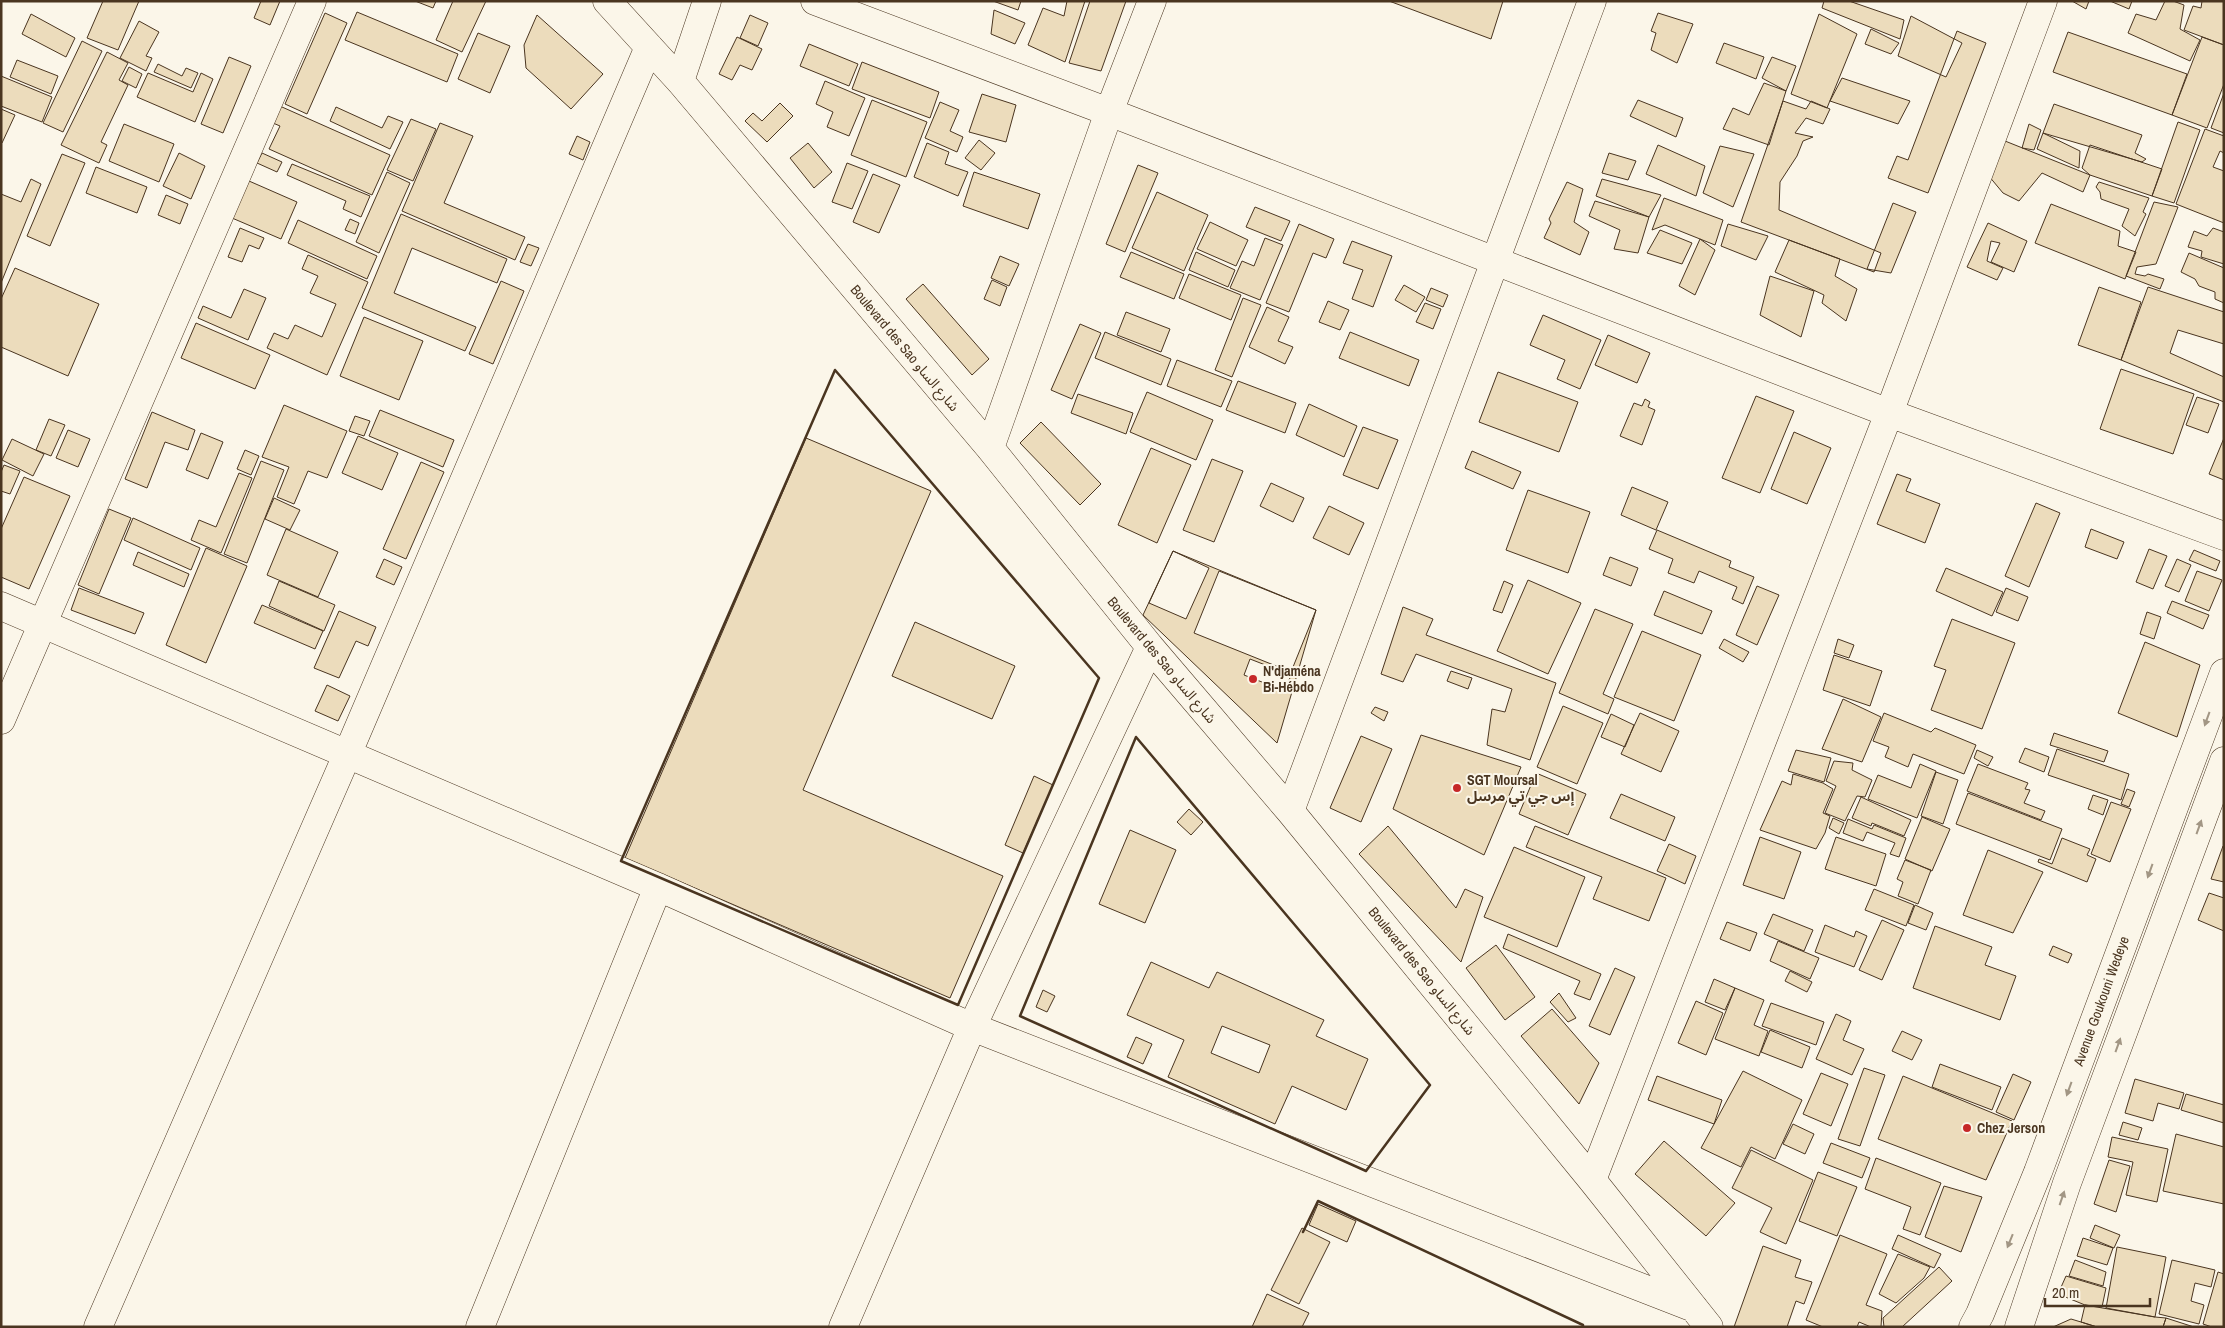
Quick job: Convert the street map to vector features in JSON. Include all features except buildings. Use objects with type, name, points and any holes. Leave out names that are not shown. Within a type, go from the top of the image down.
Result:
[{"type":"street","points":[[1,720],[312,1]]},
{"type":"street","name":"Boulevard des Sao شارع الساو","points":[[607,1],[680,81],[990,448],[1150,648],[1290,811],[1592,1180],[1701,1317]]},
{"type":"street","points":[[680,81],[707,1]]},
{"type":"street","points":[[814,1],[1109,112],[1888,413],[2224,536]]},
{"type":"street","points":[[990,448],[1109,112],[1152,1]]},
{"type":"street","points":[[1290,811],[1592,1]]},
{"type":"street","points":[[1592,1180],[1888,413],[2043,1]]},
{"type":"street","points":[[98,1327],[347,755],[649,47]]},
{"type":"street","points":[[1,606],[658,887],[972,1027],[1701,1317]]},
{"type":"street","points":[[843,1327],[972,1027],[1150,648]]},
{"type":"street","name":"Avenue Goukouni Wedeye","points":[[1973,1327],[2038,1172],[2224,673]]},
{"type":"street","points":[[2018,1327],[2071,1173],[2224,761]]},
{"type":"street","points":[[480,1327],[658,887]]},
{"type":"wall","points":[[835,370],[1099,678],[958,1005],[621,861],[835,370]]},
{"type":"wall","points":[[1136,737],[1430,1085],[1366,1171],[1020,1016],[1136,737]]},
{"type":"wall","points":[[1303,1232],[1318,1201],[1583,1325],[1583,1327]]},
{"type":"place","name":"N'djaména Bi-Hébdo","points":[[1253,679]]},
{"type":"place","name":"SGT Moursal إس جي تي مرسل","points":[[1457,788]]},
{"type":"place","name":"Chez Jerson","points":[[1967,1128]]}]
